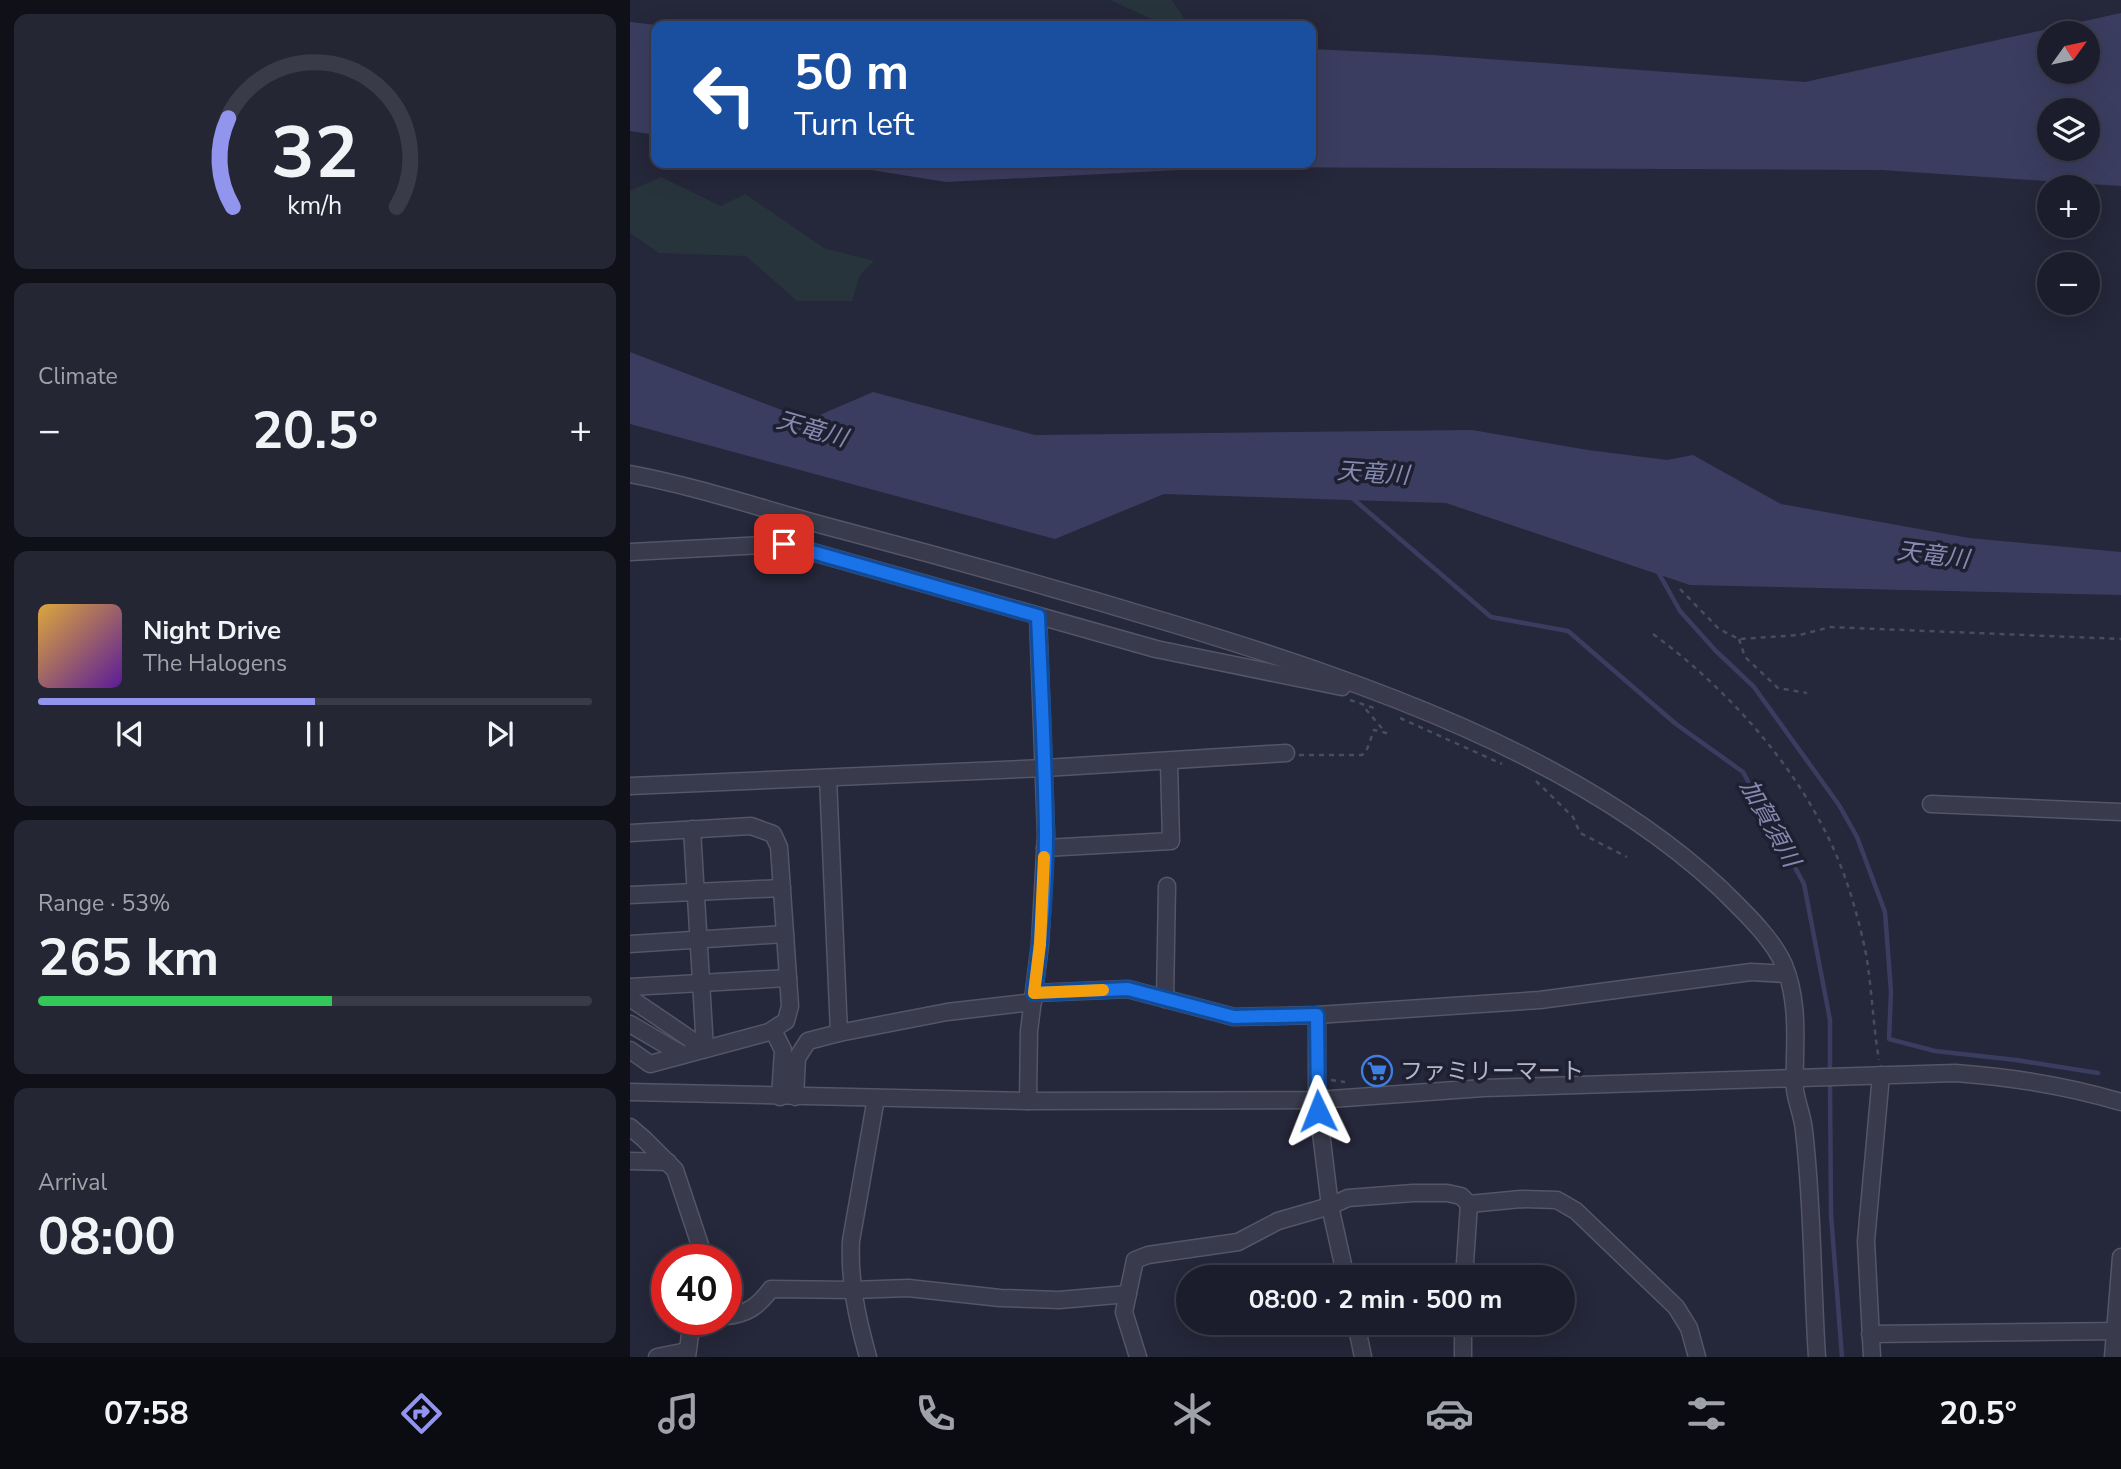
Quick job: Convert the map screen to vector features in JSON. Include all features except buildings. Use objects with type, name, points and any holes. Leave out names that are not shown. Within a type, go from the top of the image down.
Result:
[{"type":"street","points":[[630,474],[746,503],[1077,595],[1358,684],[1495,743],[1583,788],[1651,833],[1704,874],[1740,909],[1772,947],[1787,974],[1794,1000],[1798,1081],[1804,1127],[1817,1357]]},
{"type":"street","points":[[630,552],[784,544],[1156,649],[1256,668],[1339,688],[1358,684]]},
{"type":"street","points":[[1028,1101],[1029,1031],[1040,944],[1045,848],[1045,768],[1038,616]]},
{"type":"street","points":[[630,786],[1169,762],[1286,753]]},
{"type":"street","points":[[1045,848],[1171,841],[1169,762]]},
{"type":"street","points":[[828,778],[839,1033]]},
{"type":"street","points":[[1931,804],[2121,812]]},
{"type":"street","points":[[630,833],[751,826],[773,834],[779,847],[790,1006],[786,1021],[769,1032],[650,1064],[630,1050]]},
{"type":"street","points":[[692,830],[705,1049]]},
{"type":"street","points":[[1165,999],[1167,886]]},
{"type":"street","points":[[630,895],[782,888]]},
{"type":"street","points":[[630,944],[785,934]]},
{"type":"street","points":[[788,1097],[797,1058],[808,1041],[947,1012],[1033,998],[1128,989],[1234,1017],[1317,1015],[1540,1000],[1751,972],[1787,974]]},
{"type":"street","points":[[630,987],[788,978]]},
{"type":"street","points":[[630,998],[705,1049]]},
{"type":"street","points":[[1317,1015],[1317,1100],[1330,1206],[1343,1265]]},
{"type":"street","points":[[630,1024],[683,1055]]},
{"type":"street","points":[[773,1030],[782,1050],[788,1097]]},
{"type":"street","points":[[630,1092],[1028,1101],[1317,1100],[1483,1088],[1798,1081],[1955,1073],[2007,1077],[2121,1102]]},
{"type":"street","points":[[1872,1357],[1866,1241],[1879,1075]]},
{"type":"street","points":[[868,1357],[855,1311],[851,1241],[876,1098]]},
{"type":"street","points":[[630,1127],[675,1170],[700,1244]]},
{"type":"street","points":[[630,1161],[668,1162]]},
{"type":"street","points":[[1138,1357],[1124,1312],[1135,1260],[1148,1255],[1238,1242],[1278,1221],[1348,1198],[1413,1193],[1447,1193],[1461,1196],[1469,1204],[1465,1265]]},
{"type":"street","points":[[1469,1204],[1521,1199],[1557,1200],[1576,1211],[1676,1307],[1689,1328],[1697,1357]]},
{"type":"street","points":[[2113,1357],[2118,1331],[2121,1257]]},
{"type":"street","points":[[742,1314],[758,1306],[771,1289],[908,1288],[1000,1298],[1059,1300],[1128,1294]]},
{"type":"street","points":[[1870,1334],[2118,1331]]},
{"type":"street","points":[[657,1357],[687,1354],[690,1335]]},
{"type":"street","points":[[1358,1335],[1363,1357]]},
{"type":"street","points":[[1463,1335],[1463,1357]]},
{"type":"path","points":[[1680,589],[1719,629],[1738,639],[1800,635],[1830,627],[2121,639]]},
{"type":"path","points":[[1653,634],[1717,686],[1751,723],[1804,794],[1835,851],[1866,954],[1879,1075]]},
{"type":"path","points":[[1738,639],[1745,657],[1779,688],[1807,693]]},
{"type":"path","points":[[1348,699],[1380,710]]},
{"type":"path","points":[[1286,753],[1362,755],[1366,752],[1374,730],[1386,733],[1361,704]]},
{"type":"path","points":[[1390,714],[1505,765]]},
{"type":"path","points":[[1536,780],[1573,817],[1580,833],[1627,857]]},
{"type":"shaded area","points":[[1110,0],[1172,0],[1186,21],[1156,21]]},
{"type":"shaded area","points":[[661,177],[721,206],[745,194],[824,248],[874,261],[860,275],[852,301],[797,301],[746,256],[659,253],[630,233],[630,191]]},
{"type":"water","points":[[2121,13],[2121,186],[2100,185],[2100,175],[2037,175],[2037,180],[1881,170],[1316,167],[1316,49],[1805,82],[2037,31],[2037,84],[2100,84],[2100,21],[2084,21]]},
{"type":"water","points":[[630,22],[651,24],[651,134],[630,131]]},
{"type":"water","points":[[859,168],[1217,168],[946,182]]},
{"type":"water","name":"天竜川","points":[[630,352],[808,420],[873,392],[1035,435],[1472,430],[1588,450],[1667,460],[1693,455],[1781,504],[1969,538],[2121,552],[2121,595],[1690,585],[1446,503],[1164,494],[1055,539],[630,424]]},
{"type":"waterway","name":"加賀須川","points":[[1351,497],[1491,617],[1568,631],[1676,724],[1743,772],[1804,884],[1830,1020],[1830,1073]]},
{"type":"waterway","points":[[1657,570],[1680,611],[1715,650],[1754,687],[1839,805],[1857,837],[1885,912],[1891,992],[1889,1039],[1935,1051],[2098,1073]]},
{"type":"waterway","name":"加賀須川","points":[[1830,1082],[1831,1214],[1842,1357]]},
{"type":"slow traffic","points":[[1044,857],[1040,944],[1034,993],[1103,990]]},
{"type":"place","name":"ファミリーマート","points":[[1377,1071]]},
{"type":"route","points":[[784,544],[1038,616],[1046,835],[1040,944],[1034,993],[1128,989],[1234,1017],[1317,1015],[1318,1111]]}]
